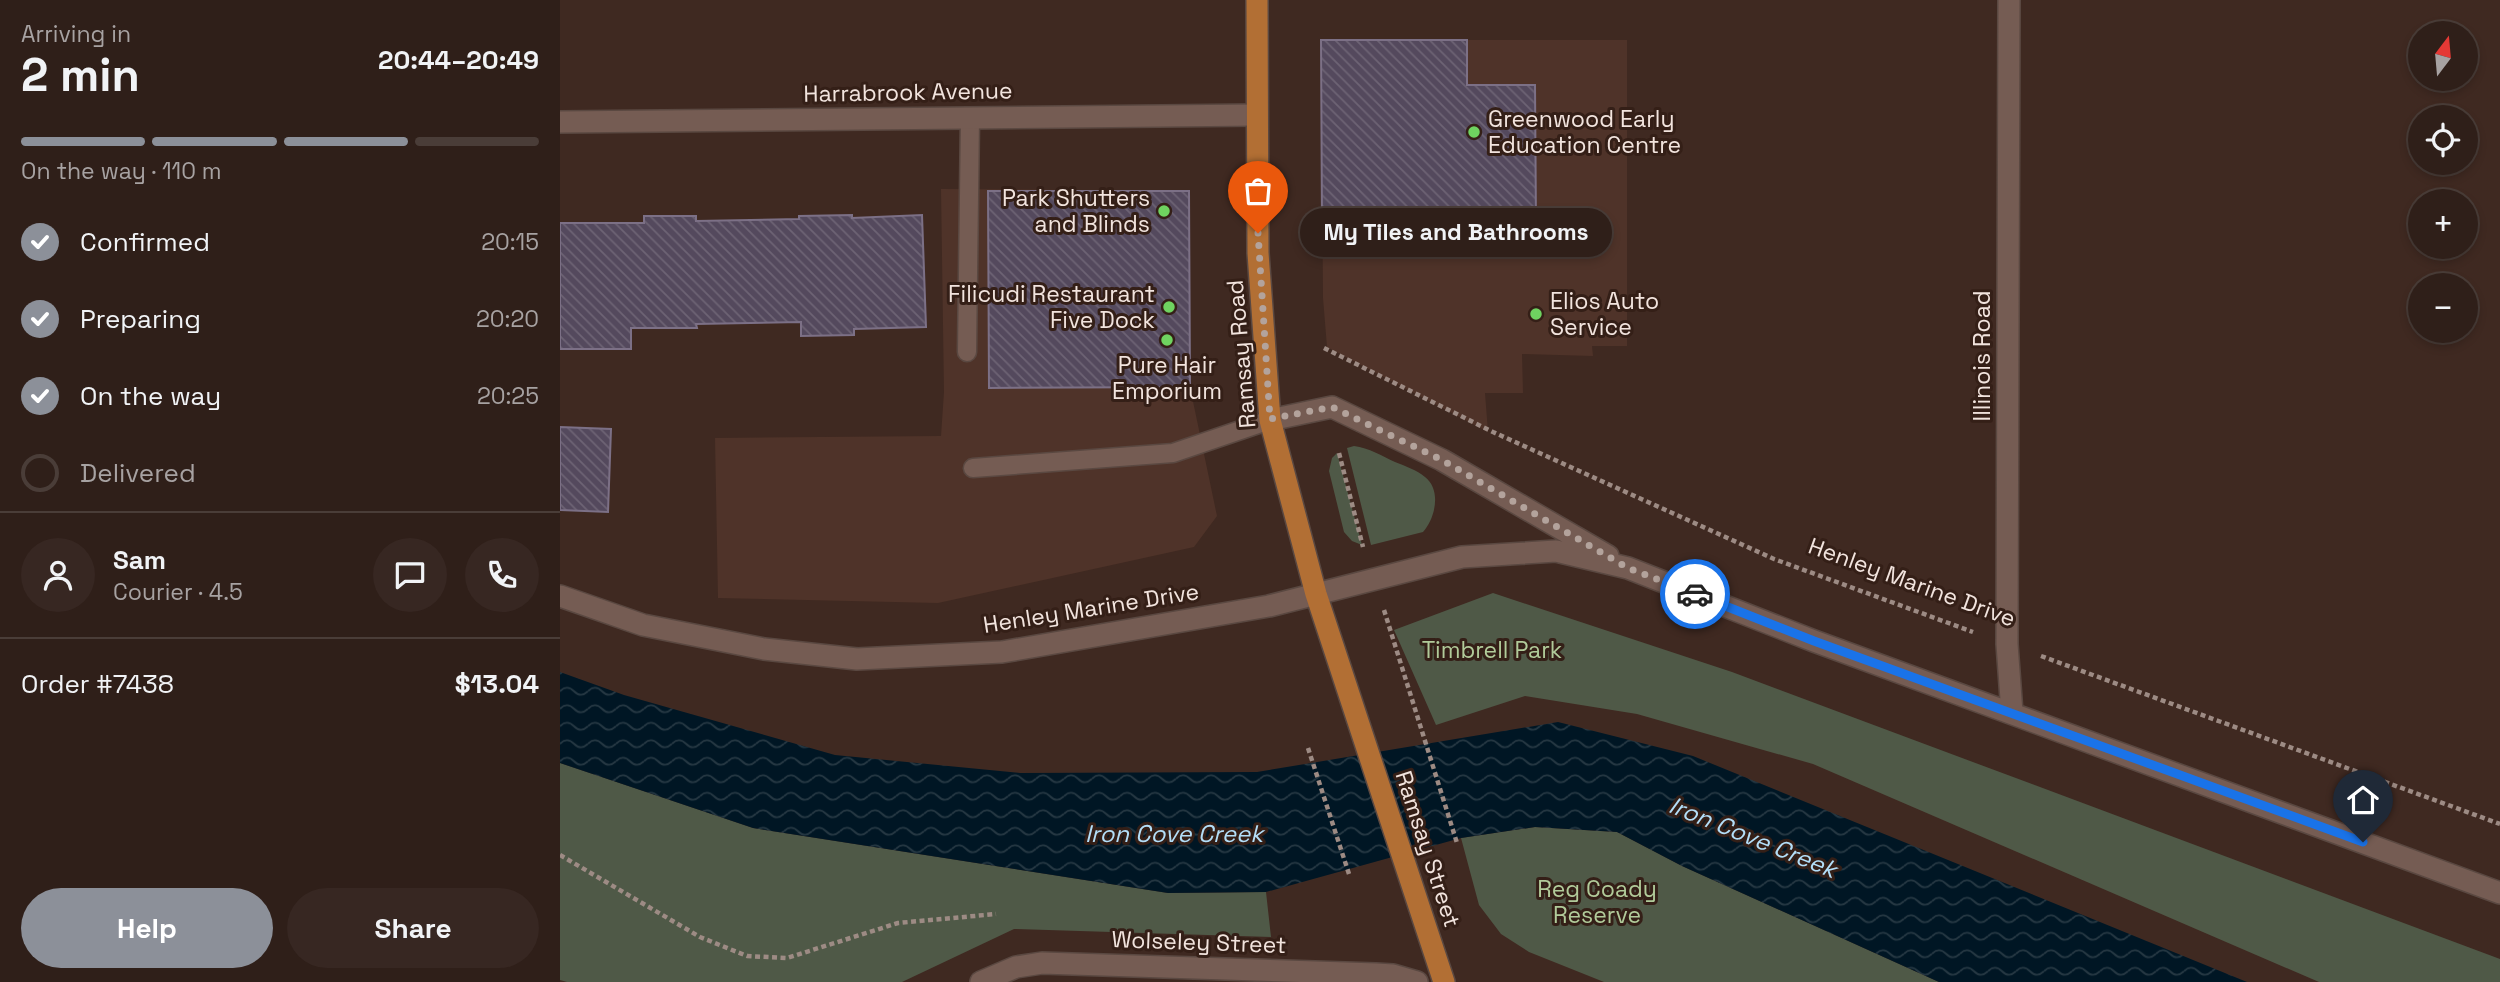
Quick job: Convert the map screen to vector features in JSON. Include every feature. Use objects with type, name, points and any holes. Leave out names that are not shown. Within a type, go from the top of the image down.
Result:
[{"type":"main road","name":"Ramsay Road","points":[[1257,0],[1258,253],[1270,419],[1316,594],[1362,733]]},
{"type":"main road","name":"Ramsay Street","points":[[1362,733],[1444,982]]},
{"type":"street","name":"Illinois Road","points":[[2009,0],[2007,644],[2012,713]]},
{"type":"street","name":"Harrabrook Avenue","points":[[560,122],[1257,115]]},
{"type":"street","name":"Henley Marine Drive","points":[[1270,419],[1332,407],[1442,460],[1628,568]]},
{"type":"street","name":"Henley Marine Drive","points":[[560,596],[643,625],[764,649],[857,659],[1002,652],[1269,606],[1462,557],[1556,551],[1628,568],[1814,641],[2500,893]]},
{"type":"street","name":"Wolseley Street","points":[[981,982],[1016,967],[1042,963],[1376,974],[1393,975],[1417,982]]},
{"type":"lane","points":[[967,352],[970,118]]},
{"type":"lane","points":[[973,468],[1173,453],[1270,419]]},
{"type":"path","name":"Henley Marine Drive","points":[[1324,348],[1493,432],[1774,559],[2500,824]]},
{"type":"path","points":[[1339,453],[1364,551]]},
{"type":"path","points":[[1384,609],[1457,843]]},
{"type":"path","points":[[1308,748],[1349,874]]},
{"type":"path","points":[[560,855],[700,937],[747,956],[787,958],[898,923],[996,914]]},
{"type":"shaded area","name":"Greenwood Early Education Centre","points":[[1321,40],[1627,40],[1627,346],[1592,346],[1593,356],[1522,354],[1523,393],[1485,393],[1488,432],[1327,347],[1323,298]]},
{"type":"shaded area","points":[[941,189],[1189,191],[1190,387],[1217,516],[1194,547],[938,603],[718,598],[715,438],[941,436],[944,392]]},
{"type":"green space","points":[[1354,446],[1370,450],[1415,470],[1430,483],[1434,489],[1435,504],[1431,520],[1423,532],[1371,545],[1347,448]]},
{"type":"green space","points":[[1337,453],[1362,545],[1352,541],[1344,532],[1329,471],[1332,458]]},
{"type":"green space","name":"Timbrell Park","points":[[1493,593],[1732,672],[2500,959],[2500,982],[2319,982],[1813,764],[1637,714],[1525,696],[1436,725],[1394,630]]},
{"type":"green space","points":[[560,763],[753,828],[1168,893],[1266,892],[1271,937],[1014,929],[902,982],[567,982],[560,980]]},
{"type":"green space","name":"Reg Coady Reserve","points":[[1535,827],[1617,832],[1682,866],[1939,982],[1604,982],[1529,952],[1501,934],[1479,905],[1461,838]]},
{"type":"water","name":"Iron Cove Creek","points":[[560,672],[624,695],[835,755],[1020,773],[1257,772],[1558,722],[1693,756],[2247,982],[1939,982],[1682,866],[1617,832],[1535,827],[1461,838],[1266,892],[1168,893],[753,828],[560,763]]},
{"type":"building","points":[[1321,40],[1467,40],[1467,85],[1535,85],[1536,223],[1322,224]]},
{"type":"building","points":[[988,191],[1189,191],[1190,387],[989,388]]},
{"type":"building","points":[[852,215],[852,218],[922,215],[926,327],[854,329],[854,335],[801,336],[801,322],[696,324],[697,328],[631,328],[631,349],[560,349],[560,223],[644,223],[644,216],[696,216],[696,221]]},
{"type":"building","points":[[560,427],[611,429],[608,512],[560,510]]},
{"type":"way so far","points":[[1258,233],[1270,419],[1332,407],[1442,460],[1628,568],[1695,594]]},
{"type":"place","name":"Greenwood Early Education Centre","points":[[1474,132]]},
{"type":"place","name":"Park Shutters and Blinds","points":[[1164,211]]},
{"type":"place","name":"My Tiles and Bathrooms","points":[[1258,233]]},
{"type":"place","name":"Filicudi Restaurant Five Dock","points":[[1169,307]]},
{"type":"place","name":"Elios Auto Service","points":[[1536,314]]},
{"type":"place","name":"Pure Hair Emporium","points":[[1167,340]]},
{"type":"route","points":[[1695,594],[1814,641],[2363,842]]}]
